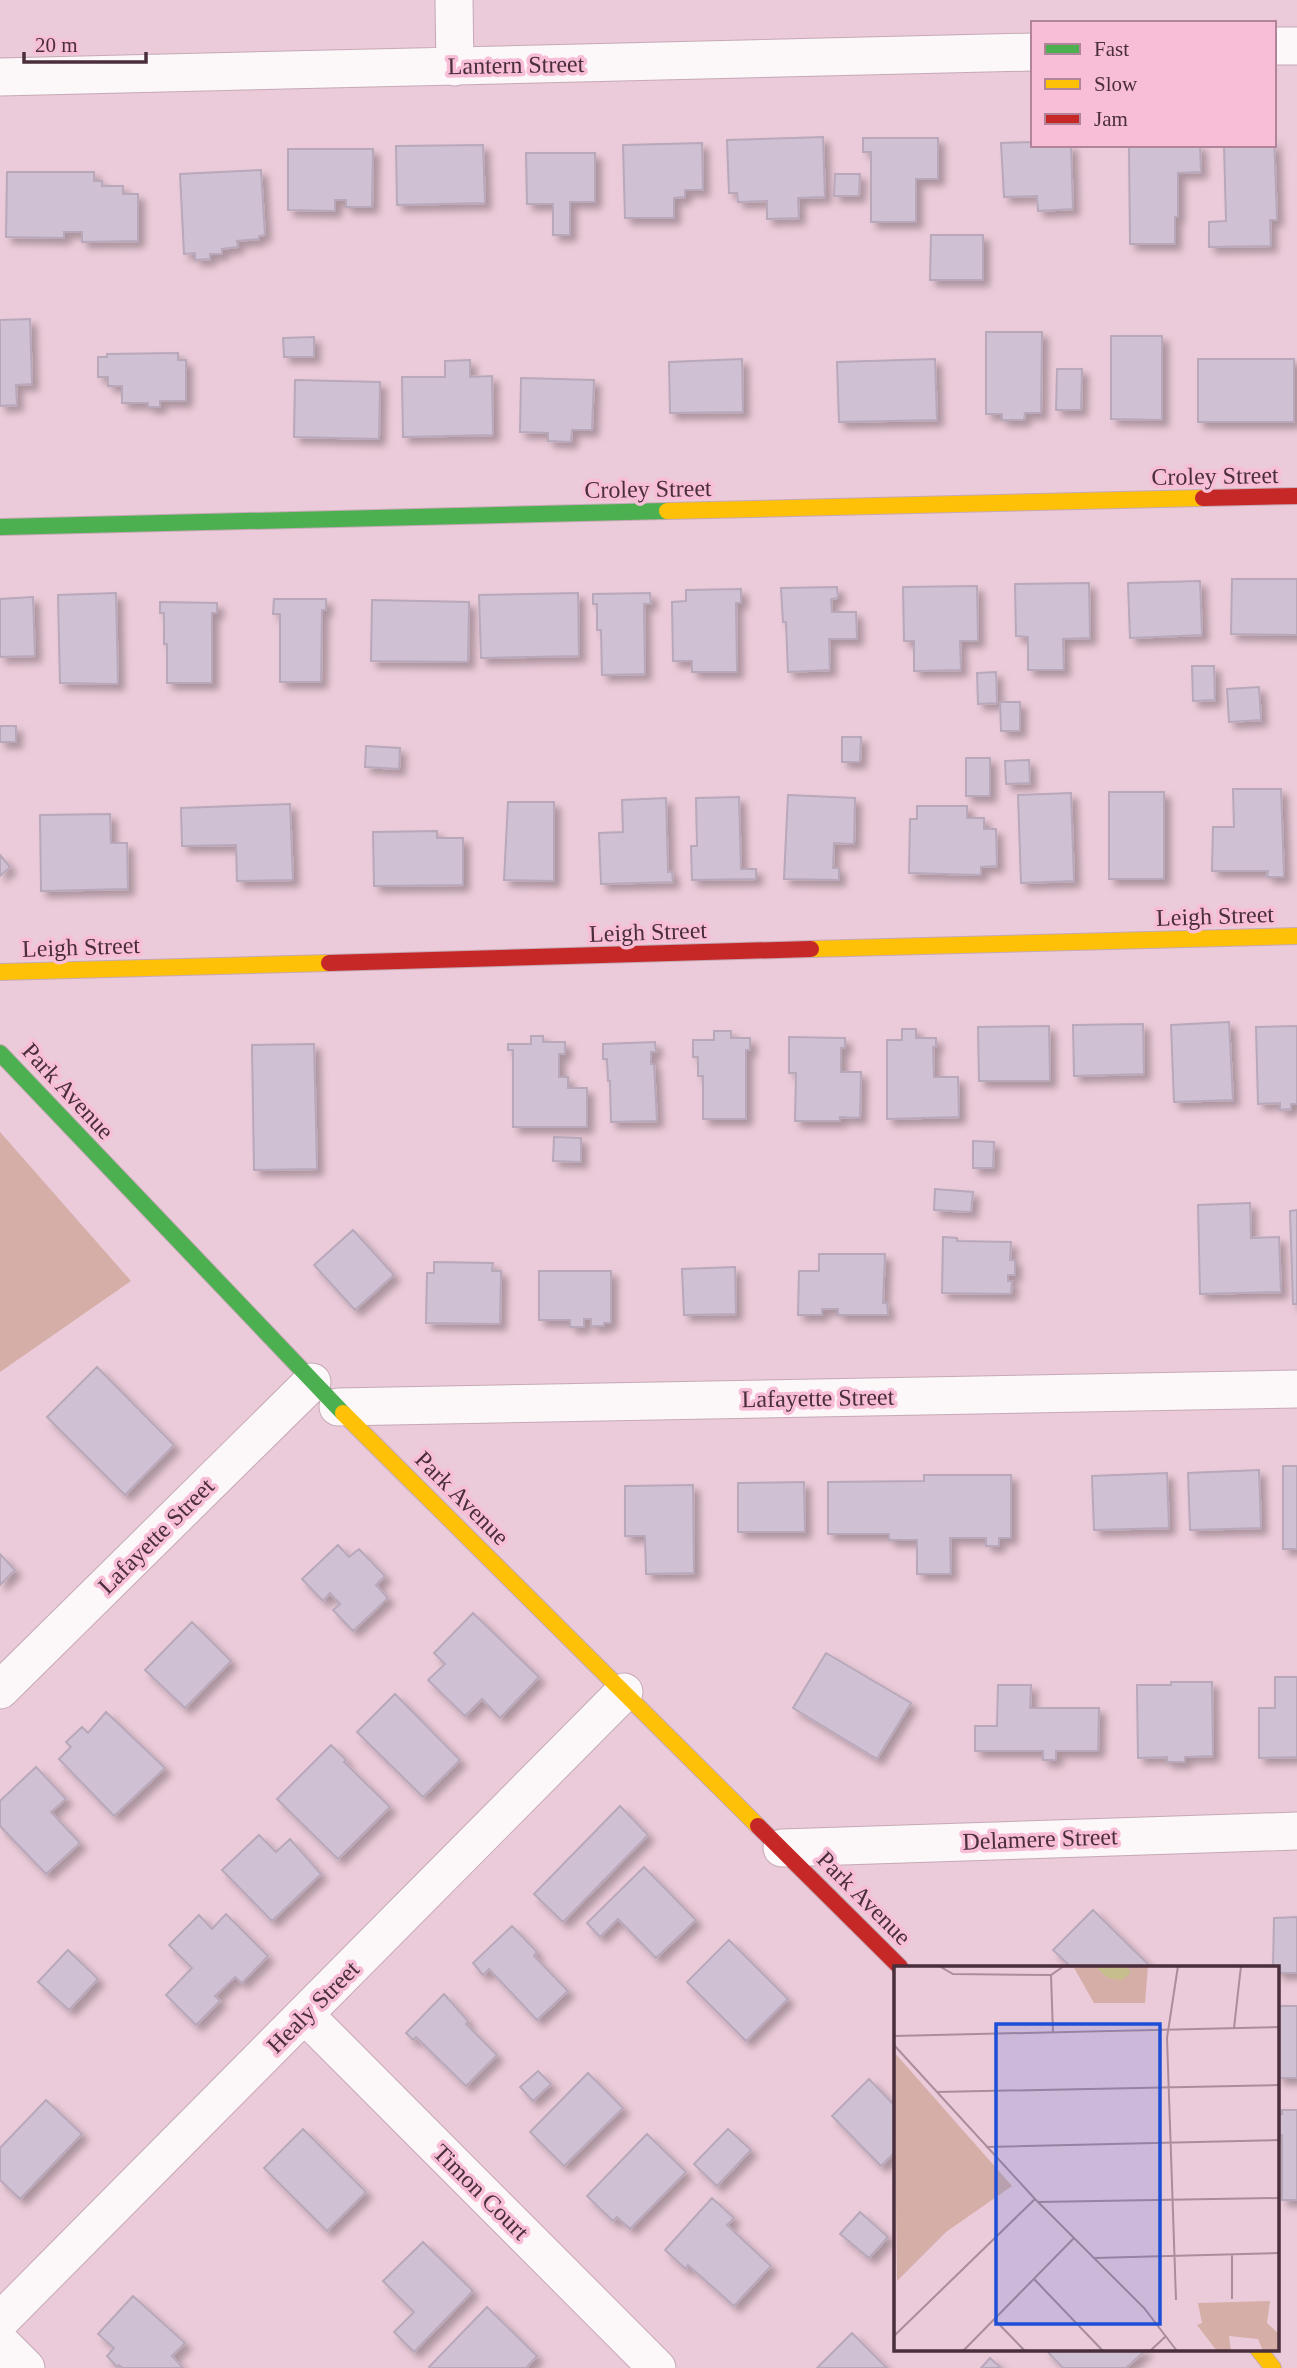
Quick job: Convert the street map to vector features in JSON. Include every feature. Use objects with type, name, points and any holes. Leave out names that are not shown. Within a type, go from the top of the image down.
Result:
[{"type":"street","points":[[454,0],[455,67]]},
{"type":"street","points":[[1276,46],[1297,46]]},
{"type":"street","name":"Lantern Street","points":[[0,77],[1031,52]]},
{"type":"street","name":"Croley Street","points":[[0,527],[1297,496]]},
{"type":"street","name":"Leigh Street","points":[[0,972],[1297,936]]},
{"type":"street","name":"Park Avenue","points":[[0,1053],[312,1382],[899,1966]]},
{"type":"street","name":"Lafayette Street","points":[[0,1690],[312,1382]]},
{"type":"street","name":"Lafayette Street","points":[[338,1407],[1297,1389]]},
{"type":"street","name":"Healy Street","points":[[0,2321],[624,1692]]},
{"type":"street","name":"Delamere Street","points":[[782,1848],[1297,1831]]},
{"type":"street","name":"Timon Court","points":[[305,2015],[657,2368]]},
{"type":"street","points":[[0,2342],[26,2368]]},
{"type":"street","points":[[1259,2350],[1273,2368]]},
{"type":"shaded area","points":[[0,1132],[131,1281],[0,1372]]},
{"type":"building","points":[[823,137],[825,197],[798,198],[799,218],[767,219],[767,201],[738,202],[737,193],[729,193],[727,140]]},
{"type":"building","points":[[863,138],[938,138],[938,179],[916,179],[916,222],[871,222],[871,152],[863,152]]},
{"type":"building","points":[[1031,142],[1031,147],[1071,147],[1073,209],[1038,211],[1037,196],[1004,197],[1001,143]]},
{"type":"building","points":[[702,143],[703,190],[685,190],[685,197],[674,198],[674,218],[625,218],[623,145]]},
{"type":"building","points":[[483,145],[485,203],[397,205],[396,146]]},
{"type":"building","points":[[1129,147],[1200,147],[1201,172],[1178,173],[1175,244],[1130,244]]},
{"type":"building","points":[[1224,147],[1274,147],[1277,220],[1270,220],[1271,246],[1209,247],[1209,222],[1226,221]]},
{"type":"building","points":[[288,149],[373,149],[372,207],[346,207],[346,200],[335,200],[335,211],[288,210]]},
{"type":"building","points":[[526,153],[595,153],[595,202],[570,202],[570,235],[553,235],[553,204],[527,204]]},
{"type":"building","points":[[261,170],[265,235],[259,236],[259,239],[237,241],[238,247],[222,249],[222,254],[210,254],[210,259],[195,260],[195,253],[184,254],[180,174]]},
{"type":"building","points":[[7,172],[94,172],[94,181],[102,181],[102,186],[123,186],[123,194],[138,194],[138,241],[82,242],[82,232],[64,232],[64,238],[6,237]]},
{"type":"building","points":[[835,174],[860,174],[859,196],[834,196]]},
{"type":"building","points":[[931,235],[983,235],[983,280],[930,280]]},
{"type":"building","points":[[30,319],[32,384],[16,385],[17,405],[0,406],[0,320]]},
{"type":"building","points":[[986,332],[1042,332],[1041,413],[1025,413],[1024,420],[1002,420],[1002,414],[986,414]]},
{"type":"building","points":[[1111,336],[1162,336],[1162,420],[1111,419]]},
{"type":"building","points":[[314,337],[314,357],[284,357],[283,338]]},
{"type":"building","points":[[178,353],[178,360],[186,360],[186,401],[160,401],[160,407],[148,407],[148,403],[122,403],[122,386],[108,386],[108,377],[98,377],[98,357],[107,357],[107,354]]},
{"type":"building","points":[[742,359],[743,412],[670,413],[669,362]]},
{"type":"building","points":[[935,359],[937,420],[839,422],[837,362]]},
{"type":"building","points":[[1198,359],[1294,359],[1294,422],[1198,422]]},
{"type":"building","points":[[470,360],[470,377],[492,376],[493,435],[403,437],[402,377],[445,377],[445,361]]},
{"type":"building","points":[[1057,369],[1082,369],[1081,410],[1056,410]]},
{"type":"building","points":[[521,378],[594,380],[592,430],[572,430],[571,442],[548,441],[548,433],[520,432]]},
{"type":"building","points":[[295,380],[380,382],[379,439],[294,437]]},
{"type":"building","points":[[1232,579],[1297,579],[1297,635],[1231,634]]},
{"type":"building","points":[[1200,581],[1202,635],[1130,638],[1128,583]]},
{"type":"building","points":[[1089,583],[1090,638],[1063,639],[1064,670],[1028,670],[1028,637],[1016,636],[1015,584]]},
{"type":"building","points":[[977,586],[978,641],[960,641],[961,670],[914,671],[914,641],[904,641],[903,587]]},
{"type":"building","points":[[837,587],[838,598],[831,599],[832,612],[856,612],[857,639],[829,639],[830,670],[788,672],[786,622],[783,622],[781,588]]},
{"type":"building","points":[[741,589],[741,603],[736,603],[737,672],[692,672],[692,661],[673,661],[672,602],[686,601],[686,590]]},
{"type":"building","points":[[116,593],[118,684],[60,683],[58,595]]},
{"type":"building","points":[[578,593],[579,656],[481,658],[479,595]]},
{"type":"building","points":[[650,593],[651,604],[644,604],[645,674],[602,675],[601,630],[597,630],[597,604],[593,604],[593,594]]},
{"type":"building","points":[[33,597],[35,656],[0,657],[0,599]]},
{"type":"building","points":[[274,599],[326,599],[326,610],[322,610],[321,682],[280,682],[280,614],[273,614]]},
{"type":"building","points":[[372,600],[469,602],[468,662],[371,661]]},
{"type":"building","points":[[160,602],[217,603],[217,613],[212,613],[212,683],[167,683],[167,644],[164,644],[164,613],[160,613]]},
{"type":"building","points":[[1192,666],[1214,666],[1215,700],[1193,701]]},
{"type":"building","points":[[996,672],[997,703],[978,704],[977,673]]},
{"type":"building","points":[[1259,687],[1261,720],[1229,722],[1227,689]]},
{"type":"building","points":[[1000,702],[1020,702],[1020,731],[1001,731]]},
{"type":"building","points":[[0,726],[16,726],[16,742],[0,742]]},
{"type":"building","points":[[842,737],[861,737],[860,762],[842,762]]},
{"type":"building","points":[[366,746],[400,748],[399,769],[365,767]]},
{"type":"building","points":[[966,758],[990,758],[990,796],[966,796]]},
{"type":"building","points":[[1029,760],[1030,783],[1006,784],[1005,761]]},
{"type":"building","points":[[1233,789],[1281,789],[1284,877],[1267,877],[1268,871],[1212,871],[1213,827],[1234,827]]},
{"type":"building","points":[[1109,792],[1164,792],[1164,879],[1109,879]]},
{"type":"building","points":[[1071,793],[1074,881],[1021,883],[1018,795]]},
{"type":"building","points":[[788,795],[855,798],[854,844],[834,843],[833,868],[839,868],[839,880],[784,879]]},
{"type":"building","points":[[739,797],[741,869],[756,869],[756,879],[692,880],[691,846],[697,846],[696,798]]},
{"type":"building","points":[[666,798],[668,872],[672,871],[673,882],[601,884],[599,833],[623,832],[622,800]]},
{"type":"building","points":[[508,802],[554,802],[554,881],[504,880]]},
{"type":"building","points":[[290,804],[293,880],[237,881],[236,845],[182,846],[181,808]]},
{"type":"building","points":[[917,806],[967,806],[967,818],[984,818],[984,829],[996,829],[997,866],[981,867],[981,875],[909,873],[910,819],[917,819]]},
{"type":"building","points":[[110,814],[111,843],[127,843],[128,889],[41,891],[40,815]]},
{"type":"building","points":[[437,831],[437,838],[463,838],[463,885],[374,886],[373,832]]},
{"type":"building","points":[[0,855],[10,867],[0,876]]},
{"type":"building","points":[[1229,1022],[1233,1100],[1174,1102],[1171,1025]]},
{"type":"building","points":[[1143,1024],[1144,1074],[1074,1076],[1073,1025]]},
{"type":"building","points":[[1049,1026],[1050,1081],[979,1081],[978,1027]]},
{"type":"building","points":[[1297,1026],[1297,1104],[1291,1104],[1291,1109],[1280,1110],[1280,1103],[1258,1104],[1256,1027]]},
{"type":"building","points":[[902,1029],[916,1029],[916,1038],[936,1038],[936,1047],[933,1047],[934,1077],[958,1077],[959,1117],[887,1119],[887,1040],[902,1040]]},
{"type":"building","points":[[714,1031],[731,1031],[731,1038],[750,1038],[750,1050],[746,1050],[746,1119],[703,1119],[703,1076],[698,1076],[698,1057],[693,1057],[693,1040],[714,1040]]},
{"type":"building","points":[[531,1036],[543,1036],[543,1042],[565,1042],[565,1054],[559,1054],[559,1077],[568,1077],[568,1088],[587,1088],[587,1127],[513,1127],[513,1050],[508,1050],[508,1044],[531,1044]]},
{"type":"building","points":[[789,1037],[845,1038],[845,1048],[841,1048],[841,1072],[861,1072],[860,1118],[795,1121],[796,1073],[789,1073]]},
{"type":"building","points":[[655,1042],[656,1052],[651,1052],[651,1064],[654,1064],[657,1121],[611,1122],[610,1081],[607,1059],[603,1059],[603,1044]]},
{"type":"building","points":[[314,1044],[317,1169],[254,1170],[252,1045]]},
{"type":"building","points":[[554,1137],[581,1138],[581,1162],[553,1161]]},
{"type":"building","points":[[973,1141],[994,1142],[993,1168],[973,1168]]},
{"type":"building","points":[[935,1189],[973,1192],[971,1212],[934,1210]]},
{"type":"building","points":[[1250,1203],[1251,1238],[1279,1237],[1281,1292],[1200,1294],[1198,1205]]},
{"type":"building","points":[[1297,1210],[1297,1304],[1293,1304],[1290,1211]]},
{"type":"building","points":[[353,1230],[394,1275],[355,1310],[314,1265]]},
{"type":"building","points":[[943,1237],[957,1238],[957,1241],[1011,1242],[1010,1260],[1015,1260],[1015,1275],[1008,1275],[1008,1281],[1012,1281],[1011,1294],[942,1293]]},
{"type":"building","points":[[819,1254],[885,1254],[883,1303],[887,1303],[888,1315],[838,1315],[838,1309],[822,1309],[822,1315],[798,1315],[799,1271],[819,1271]]},
{"type":"building","points":[[434,1262],[493,1263],[492,1271],[501,1271],[500,1324],[426,1323],[427,1273],[434,1273]]},
{"type":"building","points":[[735,1267],[736,1314],[684,1315],[682,1269]]},
{"type":"building","points":[[539,1271],[611,1271],[611,1323],[591,1326],[591,1319],[584,1319],[584,1327],[570,1327],[570,1320],[539,1320]]},
{"type":"building","points":[[97,1367],[174,1445],[125,1495],[47,1417]]},
{"type":"building","points":[[1283,1466],[1297,1466],[1297,1549],[1283,1549]]},
{"type":"building","points":[[1259,1470],[1261,1528],[1190,1530],[1188,1473]]},
{"type":"building","points":[[1167,1473],[1169,1528],[1094,1530],[1092,1476]]},
{"type":"building","points":[[924,1475],[1011,1475],[1011,1538],[999,1538],[999,1546],[986,1546],[986,1538],[950,1538],[951,1574],[917,1574],[917,1540],[889,1540],[889,1534],[828,1534],[828,1482],[924,1481]]},
{"type":"building","points":[[804,1482],[805,1532],[738,1532],[738,1483]]},
{"type":"building","points":[[693,1485],[694,1573],[646,1574],[645,1536],[625,1536],[625,1486]]},
{"type":"building","points":[[338,1545],[349,1557],[359,1549],[385,1576],[376,1585],[388,1598],[353,1631],[333,1610],[340,1604],[330,1593],[323,1601],[302,1579]]},
{"type":"building","points":[[0,1554],[15,1570],[0,1585]]},
{"type":"building","points":[[473,1613],[539,1677],[500,1718],[482,1699],[465,1716],[428,1680],[445,1664],[434,1653]]},
{"type":"building","points":[[192,1622],[231,1661],[185,1708],[145,1670]]},
{"type":"building","points":[[826,1653],[911,1703],[877,1759],[793,1708]]},
{"type":"building","points":[[1275,1677],[1297,1677],[1297,1757],[1259,1758],[1259,1708],[1275,1708]]},
{"type":"building","points":[[1171,1682],[1212,1682],[1213,1756],[1185,1757],[1185,1762],[1167,1762],[1167,1757],[1138,1758],[1137,1685],[1171,1685]]},
{"type":"building","points":[[998,1685],[1031,1685],[1030,1708],[1099,1708],[1098,1751],[1056,1751],[1056,1760],[1043,1760],[1043,1751],[975,1751],[975,1726],[997,1726]]},
{"type":"building","points":[[395,1694],[460,1760],[423,1797],[357,1732]]},
{"type":"building","points":[[106,1712],[165,1768],[114,1816],[59,1759],[71,1747],[66,1742],[82,1727],[88,1733]]},
{"type":"building","points":[[331,1745],[346,1760],[344,1762],[390,1807],[338,1859],[277,1799]]},
{"type":"building","points":[[36,1767],[66,1799],[51,1812],[80,1843],[46,1874],[0,1826],[0,1801]]},
{"type":"building","points":[[620,1806],[648,1835],[563,1922],[534,1894]]},
{"type":"building","points":[[259,1835],[276,1852],[290,1839],[321,1874],[272,1921],[222,1870]]},
{"type":"building","points":[[644,1867],[696,1920],[656,1958],[618,1919],[600,1937],[587,1923]]},
{"type":"building","points":[[1093,1910],[1150,1966],[1070,1966],[1053,1950]]},
{"type":"building","points":[[226,1914],[268,1956],[242,1983],[235,1977],[215,1996],[220,2001],[196,2025],[166,1995],[192,1968],[169,1945],[199,1915],[212,1929]]},
{"type":"building","points":[[1297,1917],[1297,1973],[1280,1973],[1280,1966],[1273,1966],[1274,1918]]},
{"type":"building","points":[[512,1926],[537,1952],[534,1956],[568,1991],[537,2020],[489,1969],[483,1975],[473,1963]]},
{"type":"building","points":[[729,1940],[788,1999],[746,2041],[687,1982]]},
{"type":"building","points":[[68,1950],[98,1979],[69,2010],[38,1982]]},
{"type":"building","points":[[444,1994],[468,2021],[466,2024],[497,2055],[466,2086],[416,2037],[413,2040],[406,2033]]},
{"type":"building","points":[[1280,2006],[1297,2006],[1297,2078],[1280,2078]]},
{"type":"building","points":[[538,2071],[551,2084],[533,2101],[520,2087]]},
{"type":"building","points":[[588,2073],[623,2108],[564,2166],[530,2132]]},
{"type":"building","points":[[869,2079],[894,2105],[894,2153],[881,2166],[832,2116]]},
{"type":"building","points":[[46,2100],[82,2134],[20,2199],[0,2180],[0,2148]]},
{"type":"building","points":[[1282,2110],[1297,2110],[1297,2200],[1282,2200]]},
{"type":"building","points":[[303,2129],[366,2192],[327,2231],[264,2168]]},
{"type":"building","points":[[728,2129],[751,2150],[717,2186],[694,2164]]},
{"type":"building","points":[[647,2134],[686,2172],[630,2229],[617,2217],[613,2221],[587,2196]]},
{"type":"building","points":[[712,2198],[734,2218],[727,2225],[771,2266],[734,2306],[688,2265],[686,2269],[665,2250]]},
{"type":"building","points":[[860,2212],[888,2237],[869,2258],[840,2234]]},
{"type":"building","points":[[423,2242],[473,2291],[414,2352],[394,2332],[414,2312],[383,2281]]},
{"type":"building","points":[[133,2296],[185,2343],[172,2356],[183,2368],[123,2368],[119,2365],[117,2367],[107,2356],[114,2348],[98,2334]]},
{"type":"building","points":[[487,2307],[537,2356],[526,2368],[430,2368],[429,2367]]},
{"type":"building","points":[[852,2333],[887,2368],[817,2368]]},
{"type":"building","points":[[1046,2350],[1146,2350],[1126,2368],[1063,2368]]},
{"type":"building","points":[[990,2358],[1001,2368],[981,2368]]},
{"type":"traffic: fast","points":[[0,527],[667,511]]},
{"type":"traffic: fast","points":[[0,1053],[343,1413]]},
{"type":"traffic: slow","points":[[667,511],[1203,498]]},
{"type":"traffic: slow","points":[[811,949],[1297,936]]},
{"type":"traffic: slow","points":[[0,972],[329,963]]},
{"type":"traffic: slow","points":[[343,1413],[758,1826]]},
{"type":"traffic: slow","points":[[1259,2350],[1273,2368]]},
{"type":"traffic: jam","points":[[1203,498],[1297,496]]},
{"type":"traffic: jam","points":[[329,963],[811,949]]},
{"type":"traffic: jam","points":[[758,1826],[899,1966]]}]
